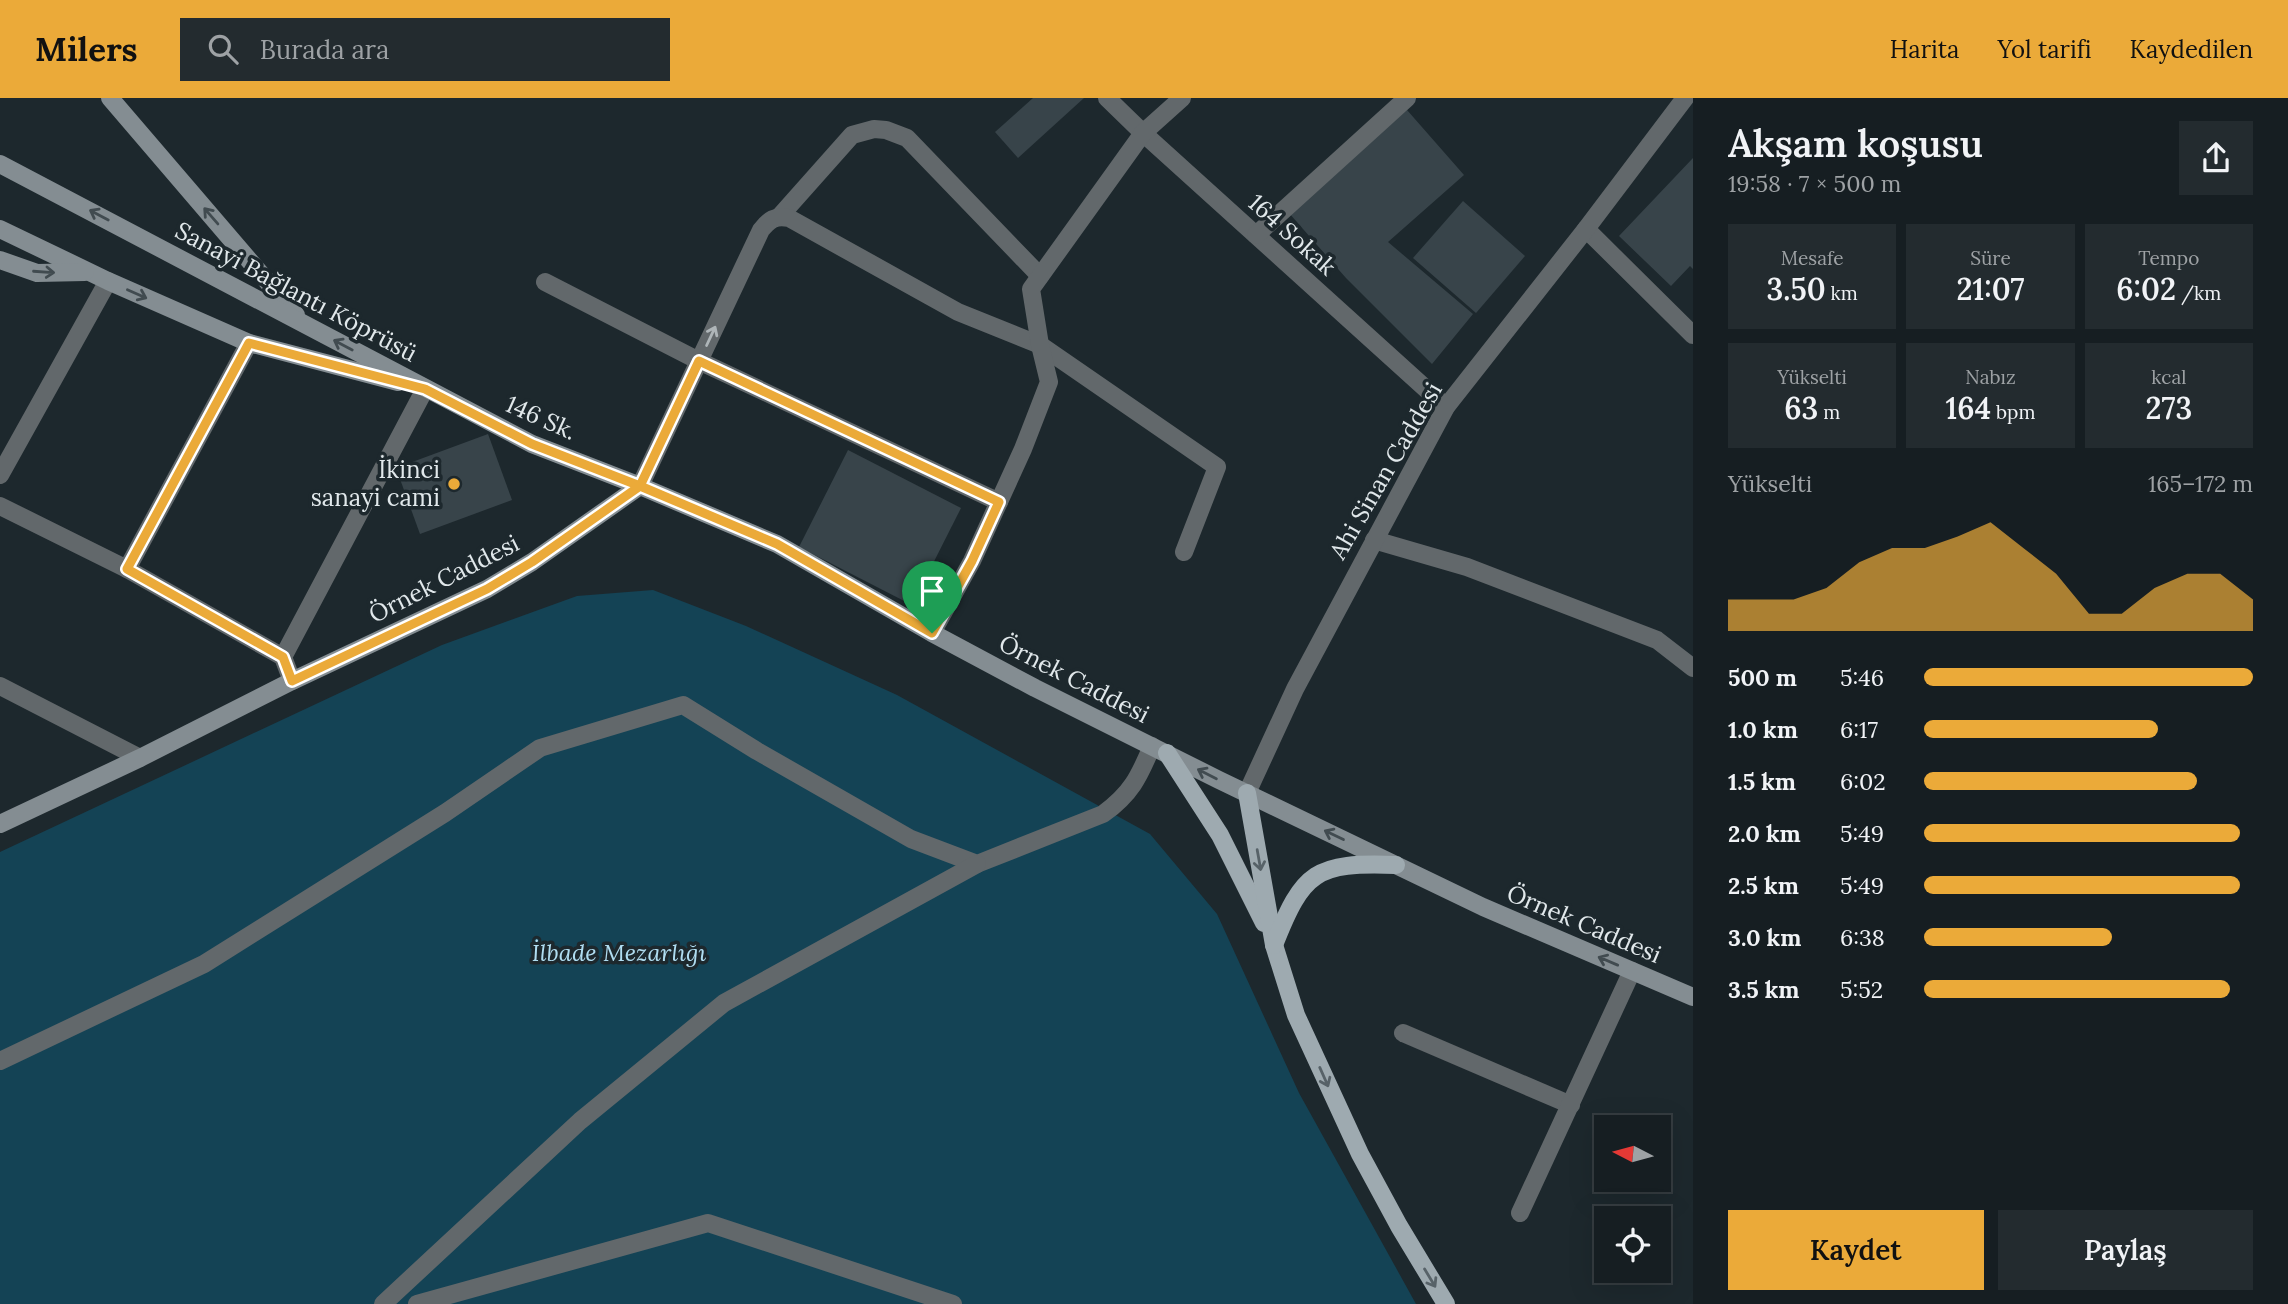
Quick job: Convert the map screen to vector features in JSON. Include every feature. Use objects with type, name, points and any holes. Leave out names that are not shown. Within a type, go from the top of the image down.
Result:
[{"type":"main road","points":[[110,98],[303,323]]},
{"type":"main road","name":"Sanayi Bağlantı Köprüsü","points":[[0,164],[425,389]]},
{"type":"main road","name":"Sanayi Bağlantı Köprüsü","points":[[4,231],[108,281],[249,343],[425,389]]},
{"type":"main road","points":[[0,260],[37,272],[89,272]]},
{"type":"main road","name":"146 Sk.","points":[[425,389],[532,444],[640,486]]},
{"type":"main road","name":"Örnek Caddesi","points":[[0,824],[487,589],[532,562],[640,486],[777,544],[932,633],[1035,688],[1247,793],[1483,907],[1693,997]]},
{"type":"main road","points":[[1159,750],[1220,835],[1274,945]]},
{"type":"main road","points":[[1247,793],[1274,945],[1296,1015],[1360,1154],[1446,1304]]},
{"type":"main road","points":[[1274,945],[1287,913],[1304,885],[1322,872],[1343,865],[1396,865]]},
{"type":"street","name":"164 Sokak","points":[[1107,98],[1446,407]]},
{"type":"street","points":[[932,633],[972,561],[1023,449],[1049,382],[1031,289],[1143,133],[1182,98]]},
{"type":"street","points":[[1256,235],[1408,98]]},
{"type":"street","name":"Ahi Sinan Caddesi","points":[[1247,793],[1295,689],[1446,407],[1685,98]]},
{"type":"street","points":[[640,486],[761,230],[772,219],[780,216],[852,135],[874,129],[886,130],[907,138],[1040,276]]},
{"type":"street","points":[[780,216],[789,218],[958,312],[1040,345],[1217,467],[1184,552]]},
{"type":"street","points":[[1586,229],[1693,335]]},
{"type":"street","points":[[0,475],[108,281]]},
{"type":"street","points":[[545,282],[699,361],[999,502]]},
{"type":"street","points":[[127,569],[249,343]]},
{"type":"street","points":[[283,657],[425,389]]},
{"type":"street","points":[[0,506],[127,569],[283,657],[292,681]]},
{"type":"street","points":[[1374,540],[1467,568],[1657,640],[1693,668]]},
{"type":"street","points":[[0,686],[140,758]]},
{"type":"street","points":[[0,1061],[204,964],[445,813],[540,748],[682,705],[911,839],[977,864]]},
{"type":"street","points":[[383,1304],[580,1121],[724,1003],[977,864],[1103,814],[1121,802],[1159,750]]},
{"type":"street","points":[[1520,1213],[1632,971]]},
{"type":"street","points":[[1403,1033],[1570,1105]]},
{"type":"street","points":[[416,1304],[708,1223],[953,1304]]},
{"type":"green space","name":"İlbade Mezarlığı","points":[[653,590],[746,626],[897,695],[1150,834],[1217,914],[1299,1093],[1416,1304],[0,1304],[0,852],[442,645],[577,596]]},
{"type":"building","points":[[1033,98],[1084,98],[1018,158],[995,132]]},
{"type":"building","points":[[1407,110],[1464,175],[1388,242],[1473,314],[1432,364],[1346,278],[1289,213]]},
{"type":"building","points":[[1693,158],[1693,269],[1690,266],[1671,286],[1619,236]]},
{"type":"building","points":[[1463,201],[1525,256],[1476,313],[1413,258]]},
{"type":"building","name":"İkinci sanayi cami","points":[[488,434],[512,500],[420,534],[396,468]]},
{"type":"building","points":[[848,450],[961,508],[912,605],[799,547]]},
{"type":"place","name":"İkinci sanayi cami","points":[[454,484]]},
{"type":"route","points":[[932,633],[777,544],[640,486],[532,444],[425,389],[249,343],[127,569],[283,657],[292,681],[487,589],[532,562],[640,486],[699,361],[999,502],[972,561],[932,633]]}]
